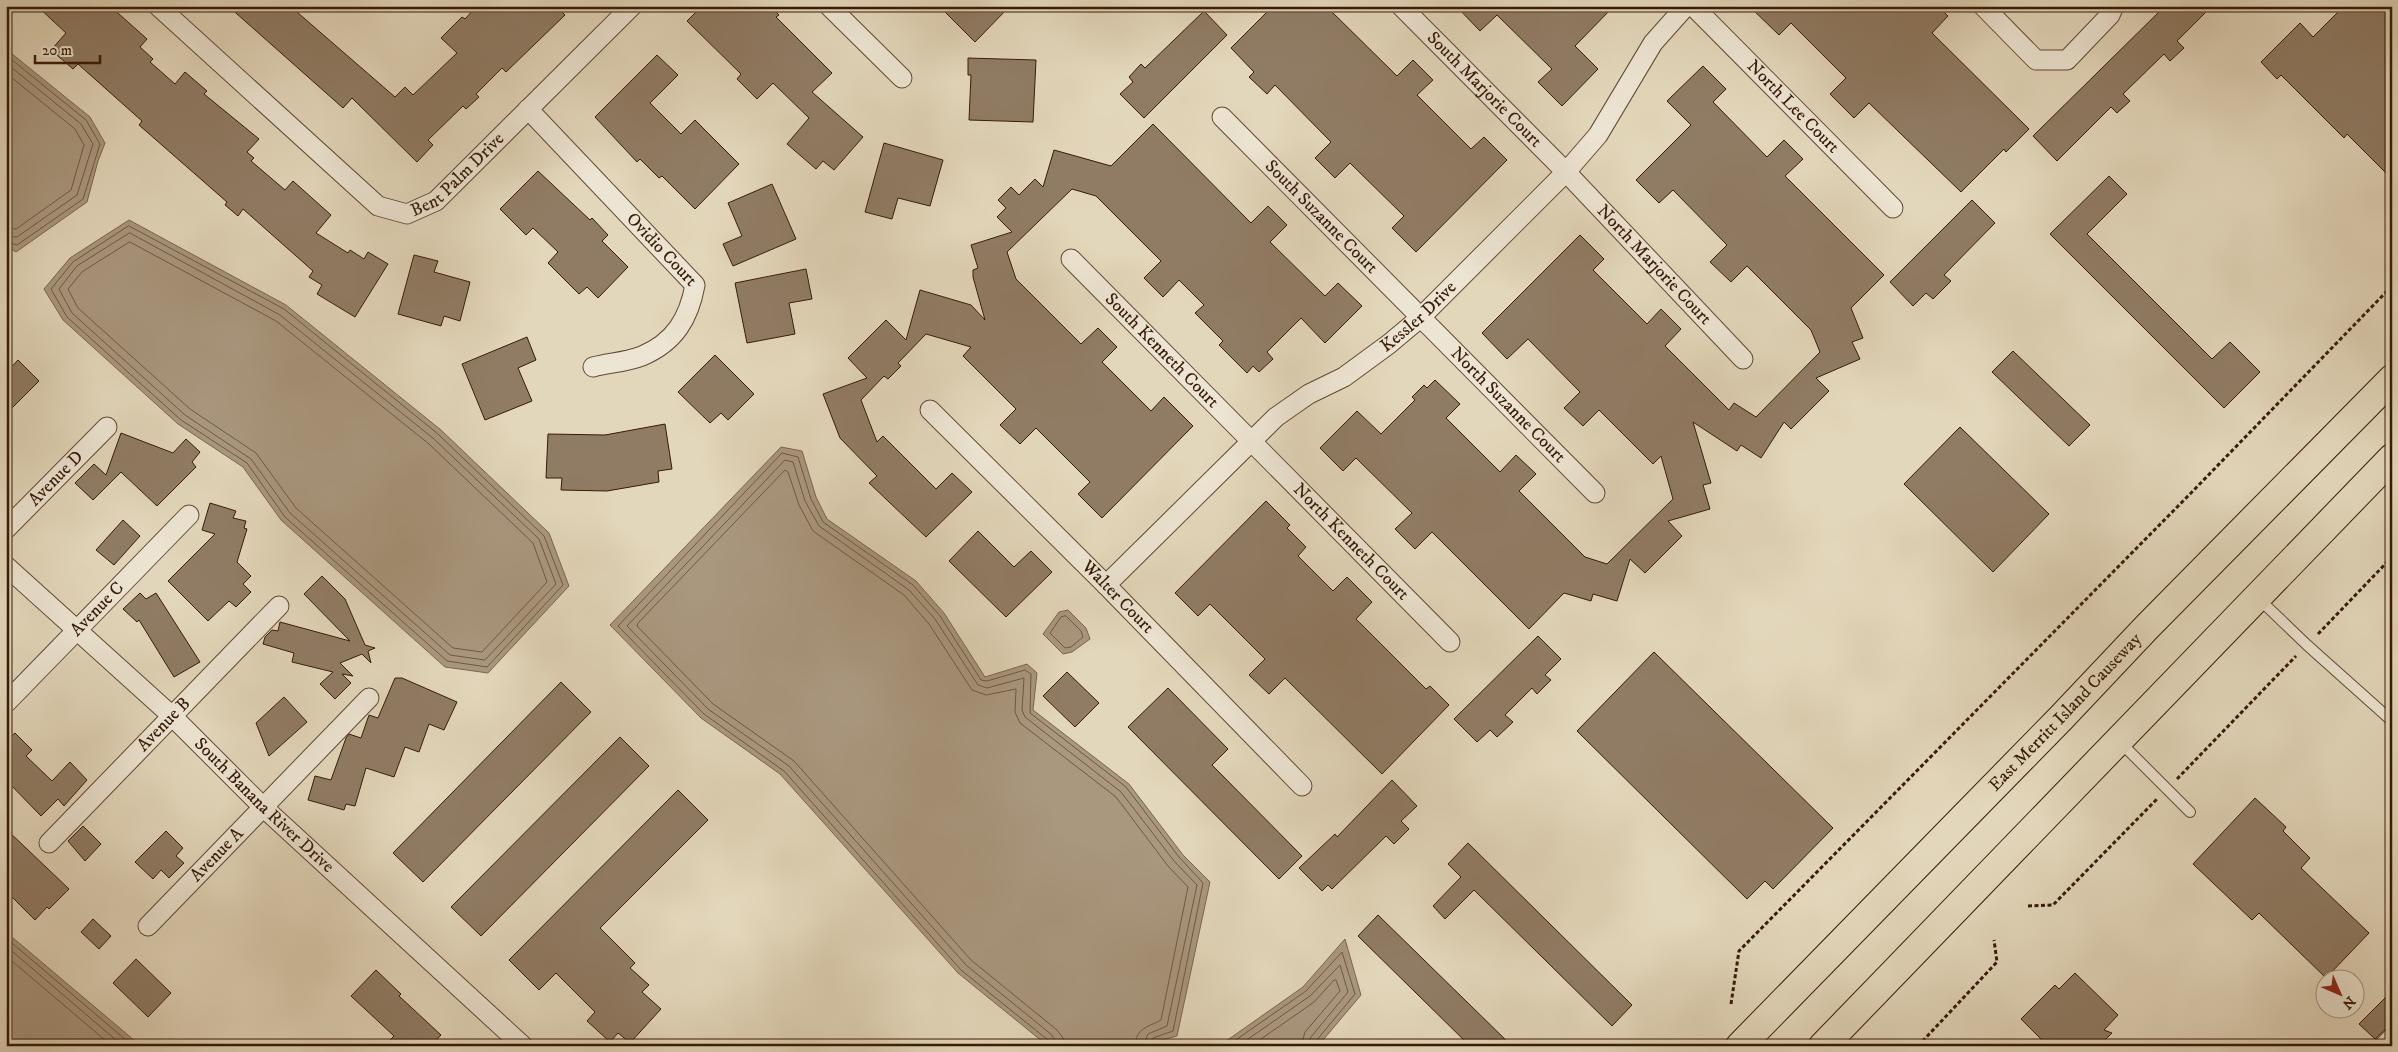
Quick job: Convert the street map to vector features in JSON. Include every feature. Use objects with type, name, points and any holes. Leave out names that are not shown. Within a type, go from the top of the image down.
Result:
[{"type":"main road","name":"East Merritt Island Causeway","points":[[1740,1046],[2061,718],[2147,627],[2392,379]]},
{"type":"main road","points":[[1823,1046],[2392,458]]},
{"type":"street","name":"Bent Palm Drive","points":[[158,6],[378,206],[407,214],[436,200],[632,6]]},
{"type":"street","points":[[829,6],[902,78]]},
{"type":"street","name":"South Marjorie Court","points":[[1401,6],[1566,172]]},
{"type":"street","name":"Kessler Drive","points":[[1106,585],[1276,417],[1309,394],[1344,377],[1389,344],[1420,318],[1566,172],[1598,135],[1653,43],[1686,6]]},
{"type":"street","name":"North Lee Court","points":[[1693,6],[1893,208]]},
{"type":"street","points":[[1982,6],[2036,60],[2066,60],[2110,15],[2114,6]]},
{"type":"street","name":"Ovidio Court","points":[[528,109],[695,285],[688,314],[670,338],[642,356],[593,366]]},
{"type":"street","name":"South Suzanne Court","points":[[1222,117],[1420,318]]},
{"type":"street","name":"North Marjorie Court","points":[[1566,172],[1743,359]]},
{"type":"street","name":"South Kenneth Court","points":[[1071,259],[1252,440]]},
{"type":"street","name":"North Suzanne Court","points":[[1420,318],[1595,493]]},
{"type":"street","name":"Walter Court","points":[[930,410],[1106,585],[1302,786]]},
{"type":"street","name":"Avenue D","points":[[6,529],[107,427]]},
{"type":"street","name":"North Kenneth Court","points":[[1252,440],[1450,642]]},
{"type":"street","name":"Avenue C","points":[[6,703],[189,515]]},
{"type":"street","name":"South Banana River Drive","points":[[6,566],[78,629],[172,716],[263,807],[523,1046]]},
{"type":"street","name":"Avenue B","points":[[49,843],[279,606]]},
{"type":"street","name":"Avenue A","points":[[148,926],[369,698]]},
{"type":"street","points":[[2384,1046],[2392,1038]]},
{"type":"lane","points":[[2257,597],[2307,645],[2392,721]]},
{"type":"lane","points":[[2119,741],[2190,812]]},
{"type":"path","points":[[1731,1004],[1739,951],[2211,473],[2392,286]]},
{"type":"path","points":[[2028,906],[2053,905],[2392,557]]},
{"type":"path","points":[[1918,1046],[1997,962],[1994,940]]},
{"type":"water","points":[[6,49],[90,117],[105,143],[87,202],[16,252],[6,246]]},
{"type":"water","points":[[129,220],[286,305],[441,430],[549,533],[569,586],[488,673],[445,667],[281,520],[243,467],[178,424],[63,320],[44,289],[70,258]]},
{"type":"water","points":[[781,447],[802,451],[816,497],[827,519],[916,581],[944,613],[985,677],[1027,664],[1037,673],[1033,710],[1129,784],[1183,855],[1210,882],[1177,1036],[1155,1042],[1153,1046],[1048,1046],[958,973],[780,774],[701,718],[610,625]]},
{"type":"water","points":[[1068,610],[1086,628],[1090,639],[1072,652],[1063,654],[1043,634],[1059,612]]},
{"type":"water","points":[[6,932],[141,1046],[6,1046]]},
{"type":"water","points":[[1345,939],[1361,995],[1318,1046],[1219,1046],[1303,987]]},
{"type":"building","points":[[37,6],[110,6],[147,39],[140,47],[153,59],[150,62],[175,84],[185,72],[207,91],[204,94],[259,139],[247,152],[254,158],[251,161],[285,190],[293,181],[331,215],[316,233],[348,253],[350,250],[364,259],[368,252],[388,264],[355,317],[317,294],[322,285],[309,277],[313,271],[243,209],[238,216],[225,205],[227,202],[139,125],[142,121],[78,64],[73,69],[51,50],[66,33]]},
{"type":"building","points":[[228,6],[290,6],[395,97],[405,87],[413,95],[457,53],[441,38],[462,17],[465,19],[477,6],[556,6],[565,15],[506,72],[502,68],[476,94],[479,97],[466,109],[463,106],[428,140],[433,145],[417,162],[352,98],[343,108]]},
{"type":"building","points":[[702,6],[770,6],[779,15],[776,17],[832,73],[812,92],[863,137],[834,170],[823,161],[816,169],[787,144],[809,118],[773,83],[757,99],[737,79],[741,74],[687,21]]},
{"type":"building","points":[[939,6],[1010,6],[975,42]]},
{"type":"building","points":[[1273,6],[1326,6],[1397,76],[1413,60],[1433,80],[1417,95],[1471,149],[1484,137],[1507,160],[1416,252],[1392,228],[1404,216],[1350,163],[1335,178],[1315,158],[1331,142],[1275,85],[1267,94],[1249,77],[1254,72],[1231,48]]},
{"type":"building","points":[[1456,6],[1614,6],[1575,46],[1598,69],[1562,106],[1538,82],[1552,69],[1497,15],[1480,31]]},
{"type":"building","points":[[1749,6],[1938,6],[1948,16],[1932,33],[2029,129],[2006,152],[2004,149],[1961,192],[1869,103],[1854,118],[1830,94],[1846,78],[1791,23],[1779,35]]},
{"type":"building","points":[[2165,6],[2212,6],[2177,41],[2184,48],[2170,61],[2164,54],[2123,94],[2130,101],[2117,113],[2111,107],[2057,161],[2033,136]]},
{"type":"building","points":[[2344,6],[2381,6],[2392,17],[2392,179],[2347,134],[2344,138],[2281,75],[2277,79],[2261,62],[2300,23],[2313,37]]},
{"type":"building","points":[[1204,11],[1227,35],[1144,118],[1120,94],[1133,82],[1129,77],[1141,64],[1145,68]]},
{"type":"building","points":[[657,55],[678,75],[650,103],[681,134],[695,120],[739,164],[695,209],[662,176],[659,178],[640,159],[637,162],[595,117]]},
{"type":"building","points":[[968,58],[1036,60],[1033,122],[969,120],[971,75],[968,75]]},
{"type":"building","points":[[1703,66],[1726,89],[1713,102],[1767,157],[1784,140],[1803,159],[1785,176],[1884,275],[1851,308],[1863,338],[1852,342],[1860,359],[1816,378],[1829,391],[1791,429],[1784,422],[1761,458],[1741,445],[1737,451],[1693,422],[1711,483],[1703,485],[1710,509],[1668,521],[1682,536],[1645,573],[1630,559],[1617,601],[1593,594],[1591,601],[1564,593],[1529,629],[1432,532],[1415,549],[1395,529],[1412,513],[1356,458],[1343,471],[1320,448],[1357,411],[1381,434],[1415,400],[1412,397],[1424,385],[1427,388],[1435,380],[1460,404],[1446,418],[1500,472],[1516,455],[1536,474],[1519,491],[1585,557],[1607,564],[1673,499],[1661,456],[1653,464],[1599,410],[1583,426],[1564,408],[1580,392],[1528,339],[1507,359],[1482,333],[1580,235],[1604,259],[1593,270],[1647,324],[1661,309],[1681,329],[1665,346],[1729,410],[1734,403],[1756,417],[1820,352],[1811,330],[1747,266],[1731,282],[1710,262],[1727,245],[1673,190],[1659,203],[1636,180],[1691,125],[1667,101]]},
{"type":"building","points":[[1153,124],[1251,223],[1268,206],[1287,225],[1270,242],[1325,296],[1338,283],[1362,306],[1325,343],[1301,318],[1267,352],[1273,359],[1259,372],[1253,366],[1247,373],[1219,345],[1223,341],[1195,313],[1204,305],[1179,280],[1163,297],[1144,278],[1161,261],[1096,196],[1072,189],[1007,252],[1016,279],[1081,344],[1098,328],[1117,347],[1102,362],[1151,411],[1164,397],[1193,426],[1102,518],[1078,494],[1090,482],[1036,428],[1020,444],[1000,425],[1016,409],[963,356],[971,347],[926,334],[898,363],[901,366],[888,379],[884,376],[861,400],[877,442],[883,436],[936,489],[952,473],[972,492],[926,537],[869,483],[877,476],[840,438],[823,394],[867,378],[848,358],[886,320],[906,340],[920,290],[971,305],[985,320],[973,277],[973,270],[978,268],[971,245],[1012,232],[997,217],[1006,208],[998,200],[1011,187],[1019,195],[1035,179],[1043,187],[1054,150],[1111,166]]},
{"type":"building","points":[[884,143],[943,160],[930,206],[898,198],[892,219],[865,212]]},
{"type":"building","points":[[538,171],[590,220],[592,218],[608,235],[602,241],[628,267],[598,298],[587,287],[579,294],[548,263],[558,252],[533,228],[526,235],[500,209]]},
{"type":"building","points":[[2109,176],[2127,194],[2087,234],[2212,359],[2230,342],[2260,372],[2224,408],[2050,234]]},
{"type":"building","points":[[772,184],[796,239],[733,266],[723,244],[742,236],[728,203]]},
{"type":"building","points":[[1972,200],[1995,223],[1944,275],[1951,281],[1933,299],[1926,293],[1913,306],[1890,282]]},
{"type":"building","points":[[414,255],[438,261],[434,272],[470,282],[460,321],[444,316],[441,326],[398,314]]},
{"type":"building","points":[[806,269],[812,299],[789,303],[795,334],[747,343],[735,283]]},
{"type":"building","points":[[527,337],[536,360],[518,368],[532,401],[485,420],[462,364]]},
{"type":"building","points":[[2013,351],[2090,425],[2069,446],[1992,372]]},
{"type":"building","points":[[715,355],[754,394],[728,420],[721,413],[710,423],[678,392]]},
{"type":"building","points":[[18,360],[39,381],[6,414],[6,373]]},
{"type":"building","points":[[665,424],[672,469],[658,471],[659,482],[607,491],[561,490],[562,478],[546,478],[548,434],[605,435]]},
{"type":"building","points":[[1960,427],[2049,514],[1993,572],[1904,484]]},
{"type":"building","points":[[121,433],[173,453],[186,439],[200,452],[192,462],[196,467],[157,506],[121,472],[93,500],[75,483],[94,464],[106,475]]},
{"type":"building","points":[[1266,501],[1290,525],[1287,528],[1306,547],[1298,556],[1333,591],[1347,577],[1372,602],[1356,619],[1426,689],[1430,686],[1449,705],[1382,774],[1285,678],[1269,694],[1249,675],[1265,659],[1210,604],[1198,616],[1175,593]]},
{"type":"building","points":[[210,503],[236,511],[233,518],[246,521],[244,528],[247,529],[237,562],[251,576],[243,584],[251,592],[236,607],[229,601],[208,621],[168,581],[215,534],[202,530]]},
{"type":"building","points":[[123,520],[140,536],[114,565],[96,550]]},
{"type":"building","points":[[978,531],[1014,567],[1031,551],[1052,572],[1006,617],[949,561]]},
{"type":"building","points":[[322,576],[345,599],[365,645],[375,648],[368,651],[371,663],[362,654],[340,663],[353,676],[342,674],[351,683],[335,699],[320,684],[333,672],[292,662],[294,653],[263,644],[265,637],[272,630],[278,631],[280,622],[350,641],[304,594]]},
{"type":"building","points":[[140,593],[146,599],[156,593],[200,662],[174,677],[139,620],[137,622],[123,609]]},
{"type":"building","points":[[1538,636],[1561,659],[1545,675],[1551,680],[1537,694],[1532,688],[1505,715],[1513,722],[1497,737],[1490,730],[1477,742],[1454,719]]},
{"type":"building","points":[[1654,652],[1833,828],[1773,889],[1765,881],[1747,899],[1577,731]]},
{"type":"building","points":[[1067,672],[1099,703],[1075,727],[1043,696]]},
{"type":"building","points":[[395,678],[402,678],[457,702],[444,730],[429,724],[419,752],[405,747],[394,777],[366,768],[355,806],[346,804],[344,810],[308,800],[315,776],[331,780],[349,734],[361,738],[369,715],[378,718]]},
{"type":"building","points":[[561,682],[591,712],[423,882],[393,853]]},
{"type":"building","points":[[1168,688],[1228,749],[1212,765],[1302,856],[1279,879],[1128,727]]},
{"type":"building","points":[[284,697],[307,722],[269,756],[256,723]]},
{"type":"building","points":[[15,733],[32,750],[26,756],[52,781],[70,762],[87,780],[64,806],[58,799],[41,816],[6,780],[6,741]]},
{"type":"building","points":[[620,737],[649,766],[481,936],[451,907]]},
{"type":"building","points":[[1392,780],[1417,806],[1401,821],[1409,829],[1394,844],[1386,836],[1332,889],[1328,885],[1322,891],[1299,868],[1335,834],[1337,837]]},
{"type":"building","points":[[678,790],[708,820],[600,928],[635,963],[630,968],[649,985],[642,992],[661,1009],[630,1043],[618,1033],[610,1042],[587,1021],[595,1012],[556,973],[539,990],[509,960]]},
{"type":"building","points":[[2255,798],[2286,827],[2283,831],[2310,858],[2301,868],[2369,933],[2334,970],[2318,970],[2259,913],[2252,920],[2193,864]]},
{"type":"building","points":[[83,826],[101,844],[85,861],[68,841]]},
{"type":"building","points":[[6,829],[69,889],[49,909],[47,907],[35,920],[6,891]]},
{"type":"building","points":[[166,831],[183,848],[176,856],[184,863],[169,878],[161,870],[153,879],[135,862]]},
{"type":"building","points":[[1468,843],[1632,1005],[1612,1026],[1474,890],[1445,919],[1433,906],[1461,877],[1448,864]]},
{"type":"building","points":[[1378,915],[1512,1046],[1470,1046],[1358,936]]},
{"type":"building","points":[[93,919],[111,936],[99,949],[81,932]]},
{"type":"building","points":[[136,959],[171,993],[148,1017],[113,983]]},
{"type":"building","points":[[376,970],[401,994],[399,996],[441,1035],[431,1046],[384,1046],[394,1036],[351,996]]},
{"type":"building","points":[[2075,973],[2118,1015],[2104,1030],[2112,1033],[2099,1046],[2048,1046],[2021,1019],[2055,985],[2059,989]]},
{"type":"building","points":[[2392,991],[2392,1023],[2375,1039],[2359,1024],[2366,1020],[2366,1017]]}]
